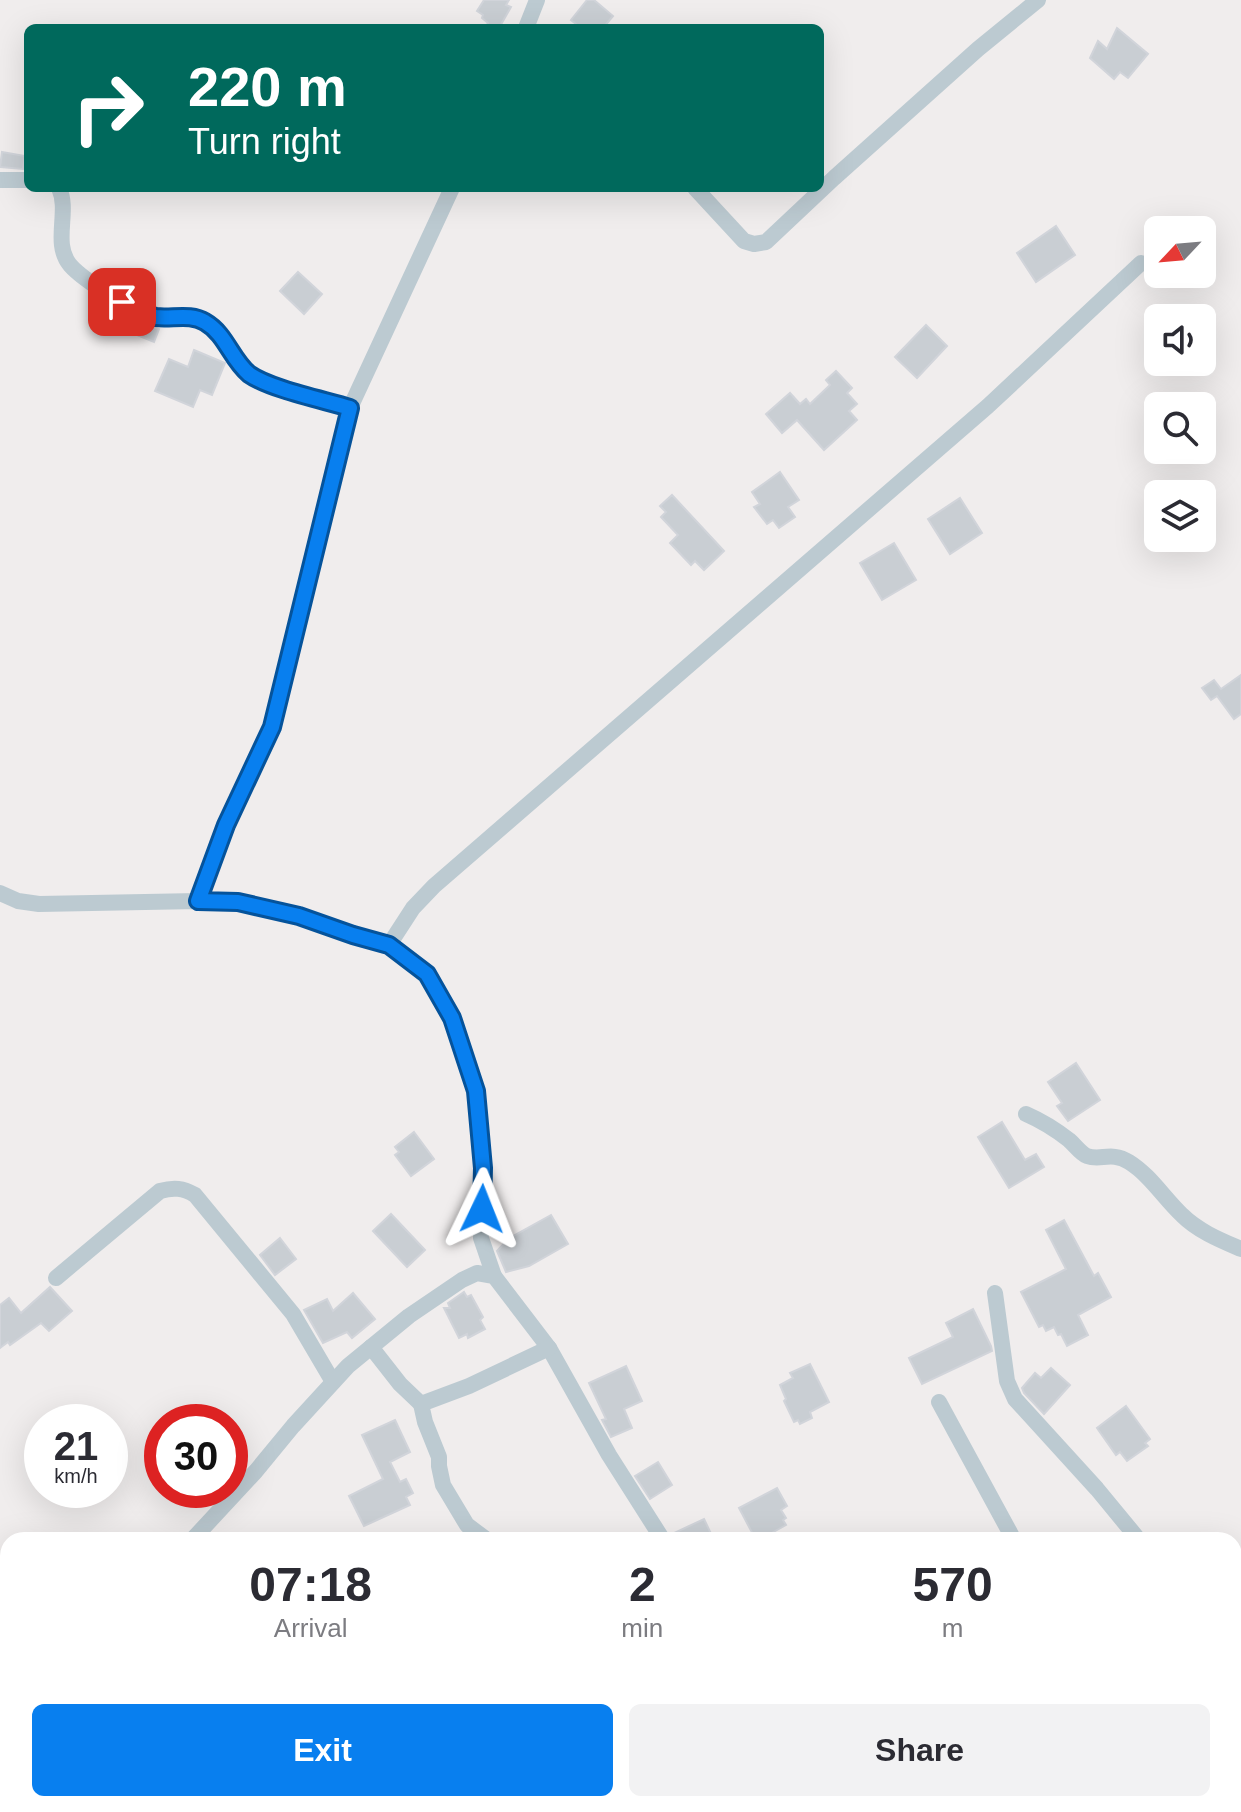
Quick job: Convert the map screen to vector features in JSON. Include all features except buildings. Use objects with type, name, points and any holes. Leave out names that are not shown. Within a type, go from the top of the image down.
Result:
[{"type":"street","points":[[531,24],[537,0]]},
{"type":"street","points":[[824,187],[1038,0]]},
{"type":"street","points":[[0,180],[24,180]]},
{"type":"street","points":[[61,192],[64,206],[61,246],[70,265],[103,290],[141,313],[201,319],[217,330],[239,364],[250,374],[266,383],[350,408]]},
{"type":"street","points":[[198,901],[226,825],[272,727],[350,408],[450,192]]},
{"type":"street","points":[[699,192],[744,241],[754,244],[766,242],[819,192]]},
{"type":"street","points":[[389,945],[413,908],[434,886],[988,406],[1141,263]]},
{"type":"street","points":[[0,893],[18,901],[39,904],[238,902],[299,916],[389,945],[427,974],[452,1018],[476,1091],[483,1168],[481,1238],[494,1276],[549,1348],[655,1532]]},
{"type":"street","points":[[1026,1114],[1048,1124],[1083,1154],[1118,1157],[1130,1162],[1147,1176],[1184,1218],[1210,1235],[1241,1249]]},
{"type":"street","points":[[56,1278],[160,1191],[187,1190],[195,1195],[293,1314],[333,1382]]},
{"type":"street","points":[[199,1532],[348,1366],[409,1316],[462,1280],[477,1273],[494,1276]]},
{"type":"street","points":[[995,1293],[1007,1381],[1015,1399],[1132,1532]]},
{"type":"street","points":[[371,1347],[400,1384],[421,1404],[439,1457],[443,1485],[467,1525],[476,1532]]},
{"type":"street","points":[[421,1404],[469,1386],[549,1348]]},
{"type":"street","points":[[939,1402],[1010,1532]]},
{"type":"route","points":[[122,302],[141,313],[158,317],[201,319],[217,330],[239,364],[250,374],[266,383],[350,408],[272,727],[226,825],[198,901],[238,902],[299,916],[389,945],[427,974],[452,1018],[476,1091],[483,1168],[482,1209]]}]
